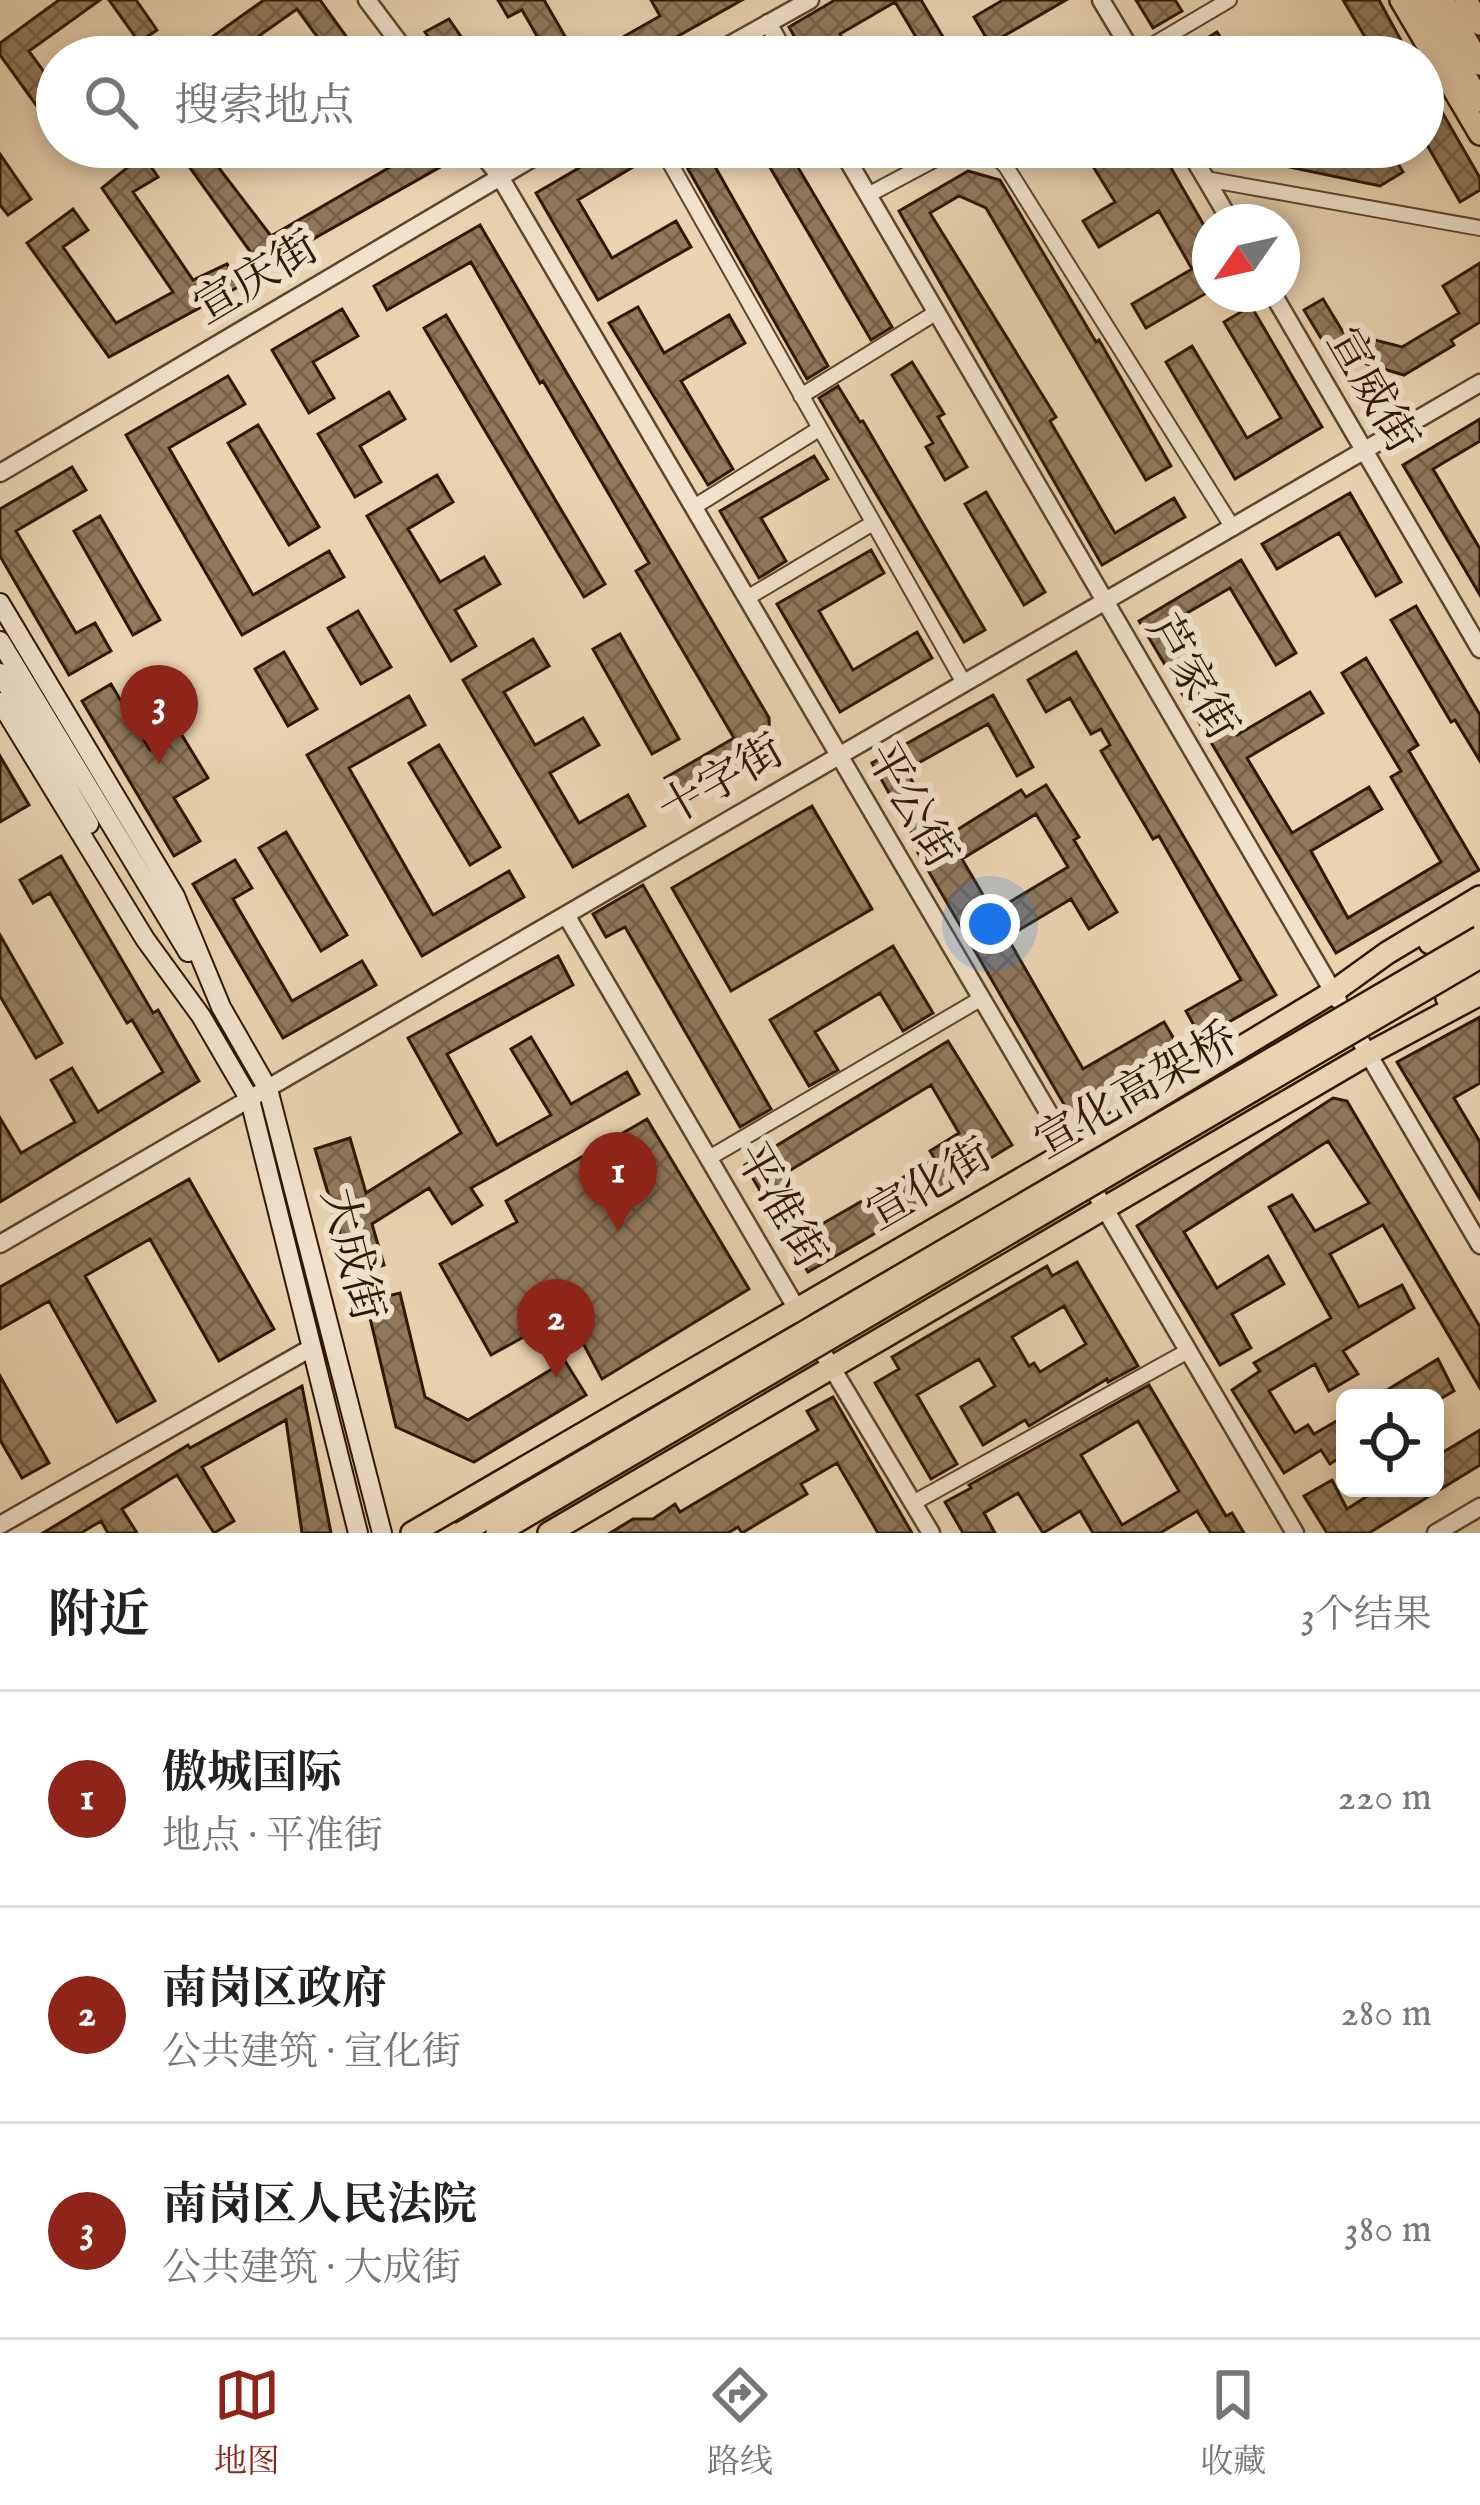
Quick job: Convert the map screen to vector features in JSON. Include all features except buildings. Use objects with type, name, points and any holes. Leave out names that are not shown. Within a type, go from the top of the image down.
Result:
[{"type":"main road","points":[[1401,0],[1422,36]]},
{"type":"main road","points":[[1420,0],[1441,36]]},
{"type":"main road","points":[[1443,0],[1480,64]]},
{"type":"main road","points":[[1466,0],[1480,24]]},
{"type":"main road","points":[[1444,40],[1480,101]]},
{"type":"main road","points":[[1444,73],[1480,134]]},
{"type":"main road","name":"大成街","points":[[0,603],[176,896],[221,1007]]},
{"type":"main road","name":"大成街","points":[[0,641],[268,1089],[382,1533]]},
{"type":"main road","name":"大成街","points":[[0,673],[250,1100],[358,1533]]},
{"type":"main road","name":"大成街","points":[[0,702],[146,939],[201,1016]]},
{"type":"main road","name":"宣化街","points":[[412,1533],[1071,1150],[1333,992],[1387,953],[1479,917]]},
{"type":"main road","name":"宣化高架桥","points":[[461,1533],[1479,917]]},
{"type":"main road","name":"宣化高架桥","points":[[497,1533],[1480,957]]},
{"type":"main road","points":[[1368,1054],[1480,976]]},
{"type":"main road","points":[[550,1533],[1368,1054],[1480,994]]},
{"type":"street","points":[[367,0],[394,36]]},
{"type":"street","points":[[745,36],[810,0]]},
{"type":"street","points":[[1101,0],[1122,36]]},
{"type":"street","points":[[1169,36],[1228,0]]},
{"type":"street","points":[[768,23],[775,36]]},
{"type":"street","name":"平公街","points":[[493,168],[1295,1533]]},
{"type":"street","name":"宣庆街","points":[[0,473],[515,168]]},
{"type":"street","points":[[673,168],[964,683]]},
{"type":"street","name":"芦家街","points":[[852,168],[1480,1245]]},
{"type":"street","points":[[868,195],[919,168]]},
{"type":"street","points":[[1007,168],[1233,528]]},
{"type":"street","points":[[1199,168],[1221,204]]},
{"type":"street","points":[[1206,179],[1480,228]]},
{"type":"street","points":[[801,397],[937,312]]},
{"type":"street","name":"宣威街","points":[[1283,312],[1480,649]]},
{"type":"street","name":"十字街","points":[[0,1244],[1480,383]]},
{"type":"street","points":[[694,507],[819,429]]},
{"type":"street","points":[[747,598],[873,523]]},
{"type":"street","name":"平准街","points":[[566,915],[931,1533]]},
{"type":"street","points":[[709,1158],[982,998]]},
{"type":"street","points":[[0,1525],[311,1348]]},
{"type":"street","points":[[913,1504],[1189,1351]]},
{"type":"street","points":[[1436,1533],[1480,1507]]},
{"type":"place","name":"南岗区人民法院","points":[[159,764]]},
{"type":"place","name":"傲城国际","points":[[618,1231]]},
{"type":"place","name":"南岗区政府","points":[[556,1378]]}]
